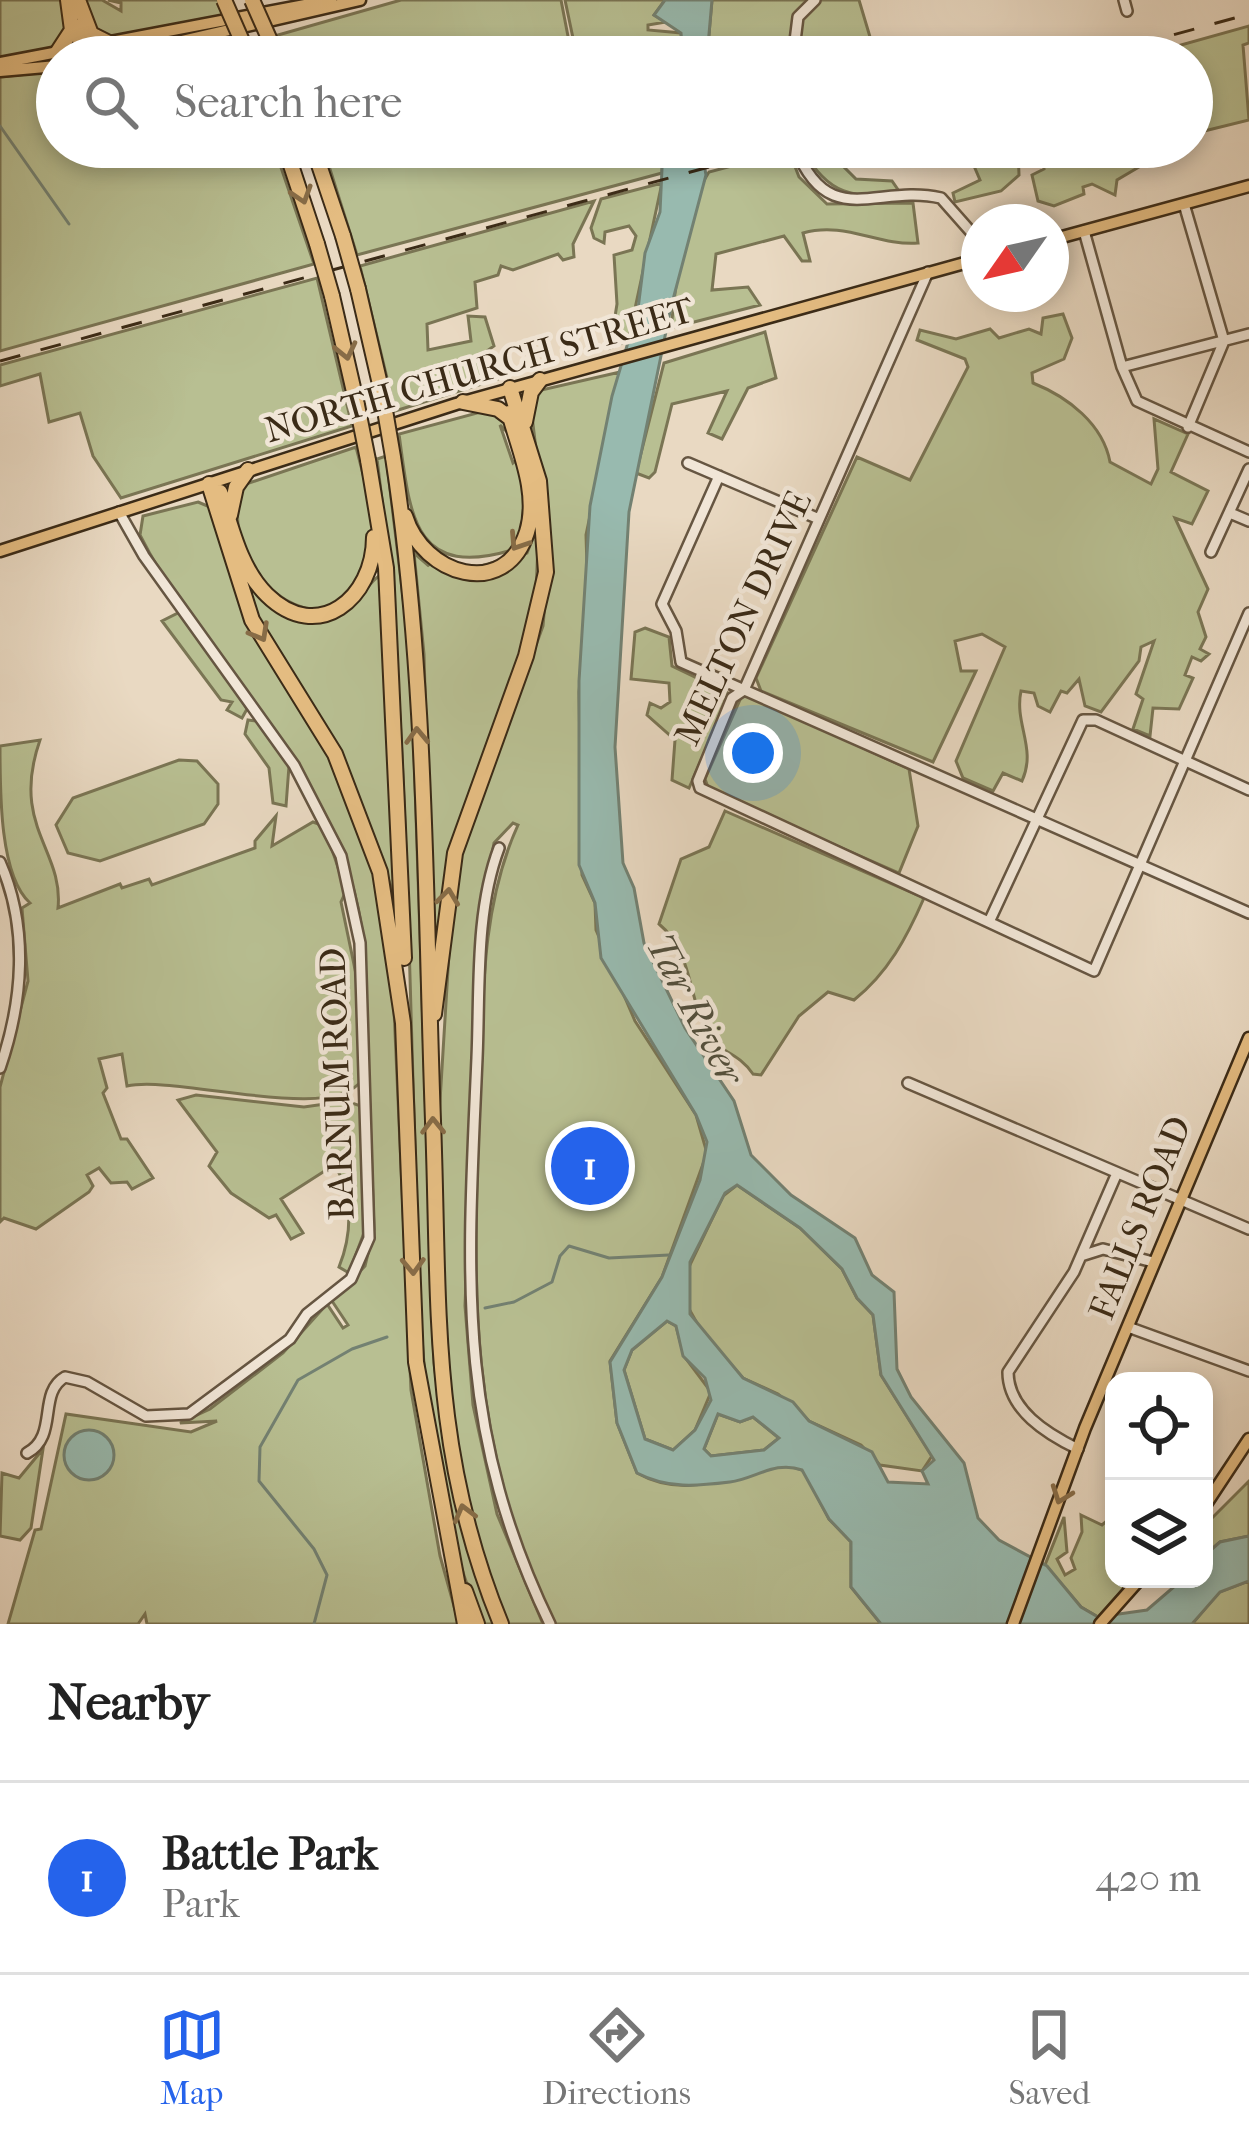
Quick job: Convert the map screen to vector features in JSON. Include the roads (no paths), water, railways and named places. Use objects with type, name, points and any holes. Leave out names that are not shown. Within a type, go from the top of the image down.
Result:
[{"type":"highway","points":[[68,0],[79,36]]},
{"type":"highway","points":[[78,0],[93,36]]},
{"type":"highway","points":[[224,0],[240,36]]},
{"type":"highway","points":[[252,0],[268,36]]},
{"type":"highway","points":[[70,36],[73,21]]},
{"type":"highway","points":[[292,168],[332,296],[376,496],[396,699],[416,1362],[465,1624]]},
{"type":"highway","points":[[320,168],[358,289],[408,524],[428,556],[458,573],[495,567],[520,546],[531,512],[506,390]]},
{"type":"highway","points":[[525,434],[528,401],[540,380]]},
{"type":"highway","points":[[430,1055],[455,853],[542,607],[544,507],[525,434],[506,390]]},
{"type":"highway","points":[[463,402],[497,409],[510,418]]},
{"type":"highway","points":[[394,461],[413,626],[433,1263],[442,1387],[460,1499],[501,1624]]},
{"type":"highway","points":[[229,520],[233,494],[248,470]]},
{"type":"highway","points":[[212,482],[247,568],[266,594],[291,610],[325,613],[345,605],[368,579],[376,496]]},
{"type":"highway","points":[[212,482],[252,620],[335,754],[371,838],[394,936],[403,1023]]},
{"type":"highway","points":[[439,1499],[477,1624]]},
{"type":"main road","points":[[176,36],[331,0]]},
{"type":"main road","points":[[185,36],[360,0]]},
{"type":"main road","points":[[0,67],[36,63]]},
{"type":"main road","points":[[1069,235],[1249,186]]},
{"type":"main road","name":"NORTH CHURCH STREET","points":[[0,551],[463,402],[961,264]]},
{"type":"main road","name":"FALLS ROAD","points":[[1013,1624],[1178,1198],[1246,1054],[1249,1038]]},
{"type":"main road","points":[[1213,1493],[1249,1439]]},
{"type":"main road","points":[[1100,1624],[1132,1588]]},
{"type":"street","points":[[794,36],[794,26],[814,0]]},
{"type":"street","points":[[806,168],[811,178],[839,199],[941,198],[961,221]]},
{"type":"street","points":[[1184,204],[1224,341],[1188,427]]},
{"type":"street","points":[[1084,230],[1122,367],[1137,401],[1249,452]]},
{"type":"street","name":"MELTON DRIVE","points":[[928,272],[744,690],[732,698],[698,782],[700,788],[1094,971],[1139,865]]},
{"type":"street","points":[[1122,367],[1249,334]]},
{"type":"street","points":[[688,463],[819,519]]},
{"type":"street","points":[[1211,552],[1249,469]]},
{"type":"street","points":[[719,476],[662,611],[676,632],[681,662],[1249,914]]},
{"type":"street","name":"BARNUM ROAD","points":[[27,1453],[45,1436],[52,1392],[65,1378],[88,1382],[146,1416],[176,1418],[201,1408],[276,1353],[307,1314],[351,1279],[369,1238],[360,943],[346,869],[308,788],[144,556],[119,512]]},
{"type":"street","points":[[1229,513],[1249,521]]},
{"type":"street","points":[[1139,865],[1249,613]]},
{"type":"street","points":[[989,922],[1083,720],[1096,720],[1249,790]]},
{"type":"street","points":[[499,848],[482,944],[470,1333],[494,1481],[550,1624]]},
{"type":"street","points":[[0,862],[19,927],[21,979],[0,1068]]},
{"type":"street","points":[[908,1083],[1249,1228]]},
{"type":"street","points":[[1078,1449],[1036,1424],[1018,1404],[1008,1372],[1081,1257],[1117,1173]]},
{"type":"street","points":[[1081,1257],[1102,1249],[1153,1262]]},
{"type":"street","points":[[1128,1327],[1249,1371]]},
{"type":"water","points":[[665,0],[712,0],[709,36],[681,36],[654,15]]},
{"type":"water","points":[[662,168],[705,168],[629,512],[615,747],[623,863],[634,888],[644,943],[685,1028],[734,1101],[751,1155],[791,1195],[855,1238],[872,1275],[894,1292],[897,1369],[911,1397],[964,1463],[978,1518],[999,1540],[1047,1566],[1081,1607],[1098,1617],[1147,1610],[1173,1588],[1213,1588],[1213,1548],[1249,1536],[1249,1581],[1220,1592],[1192,1624],[881,1624],[851,1587],[851,1542],[829,1519],[802,1470],[783,1467],[706,1485],[660,1482],[637,1473],[617,1423],[610,1362],[662,1277],[700,1180],[707,1142],[696,1115],[601,958],[595,903],[579,865],[579,681],[590,506],[612,396],[638,309],[645,253],[660,212]],"holes":[[[737,1185],[800,1228],[842,1269],[857,1298],[873,1315],[881,1375],[934,1460],[922,1471],[928,1484],[888,1482],[872,1452],[809,1421],[793,1402],[743,1378],[690,1314],[690,1262],[725,1193]],[[667,1321],[676,1326],[683,1356],[705,1378],[711,1400],[695,1430],[673,1450],[645,1439],[624,1370],[632,1350]],[[718,1414],[740,1422],[753,1417],[779,1438],[764,1450],[711,1456],[704,1449]]]},
{"type":"water","points":[[89,1430],[107,1437],[114,1455],[107,1473],[89,1480],[71,1473],[64,1455],[71,1437]]},
{"type":"waterway","points":[[0,126],[69,224]]},
{"type":"waterway","points":[[485,1308],[514,1302],[552,1282],[560,1256],[569,1246],[609,1258],[669,1255]]},
{"type":"waterway","points":[[314,1624],[327,1575],[314,1549],[259,1481],[260,1447],[298,1380],[352,1349],[387,1337]]},
{"type":"railway","points":[[1169,36],[1249,14]]},
{"type":"railway","points":[[0,361],[705,168]]},
{"type":"place","name":"Battle Park","points":[[590,1166]]},
{"type":"water label","name":"Tar River","points":[[695,1009]]}]
